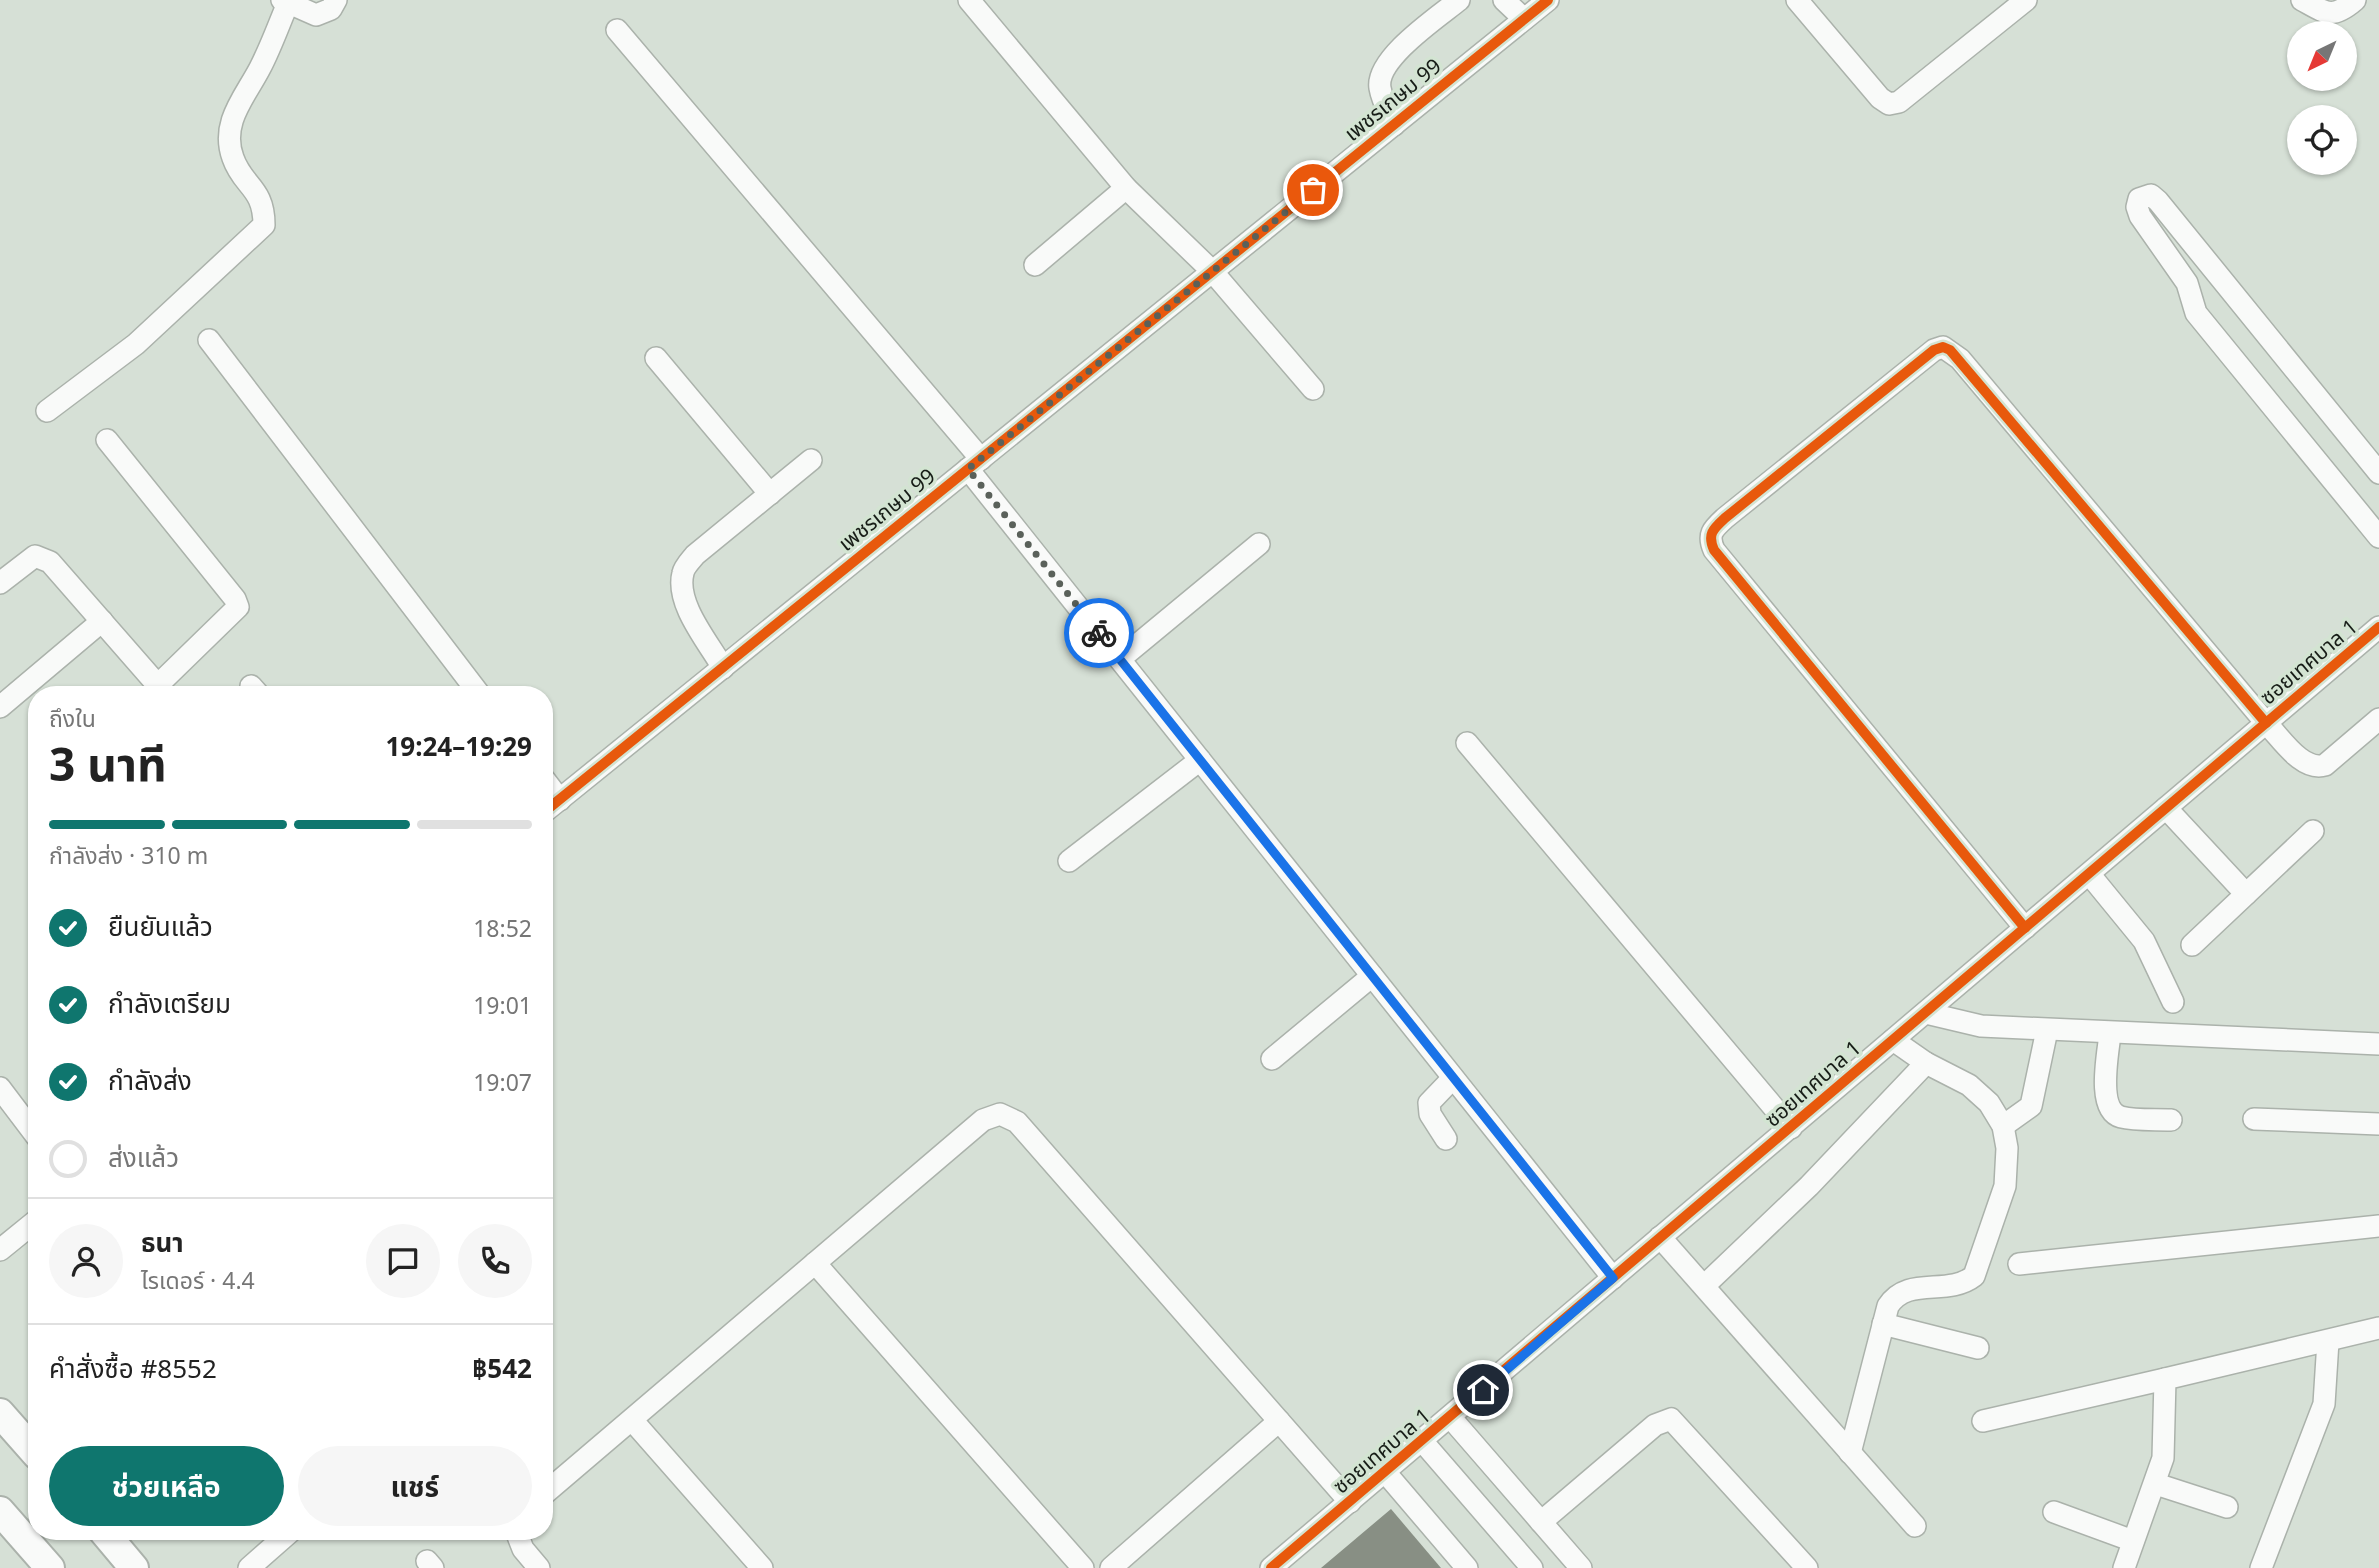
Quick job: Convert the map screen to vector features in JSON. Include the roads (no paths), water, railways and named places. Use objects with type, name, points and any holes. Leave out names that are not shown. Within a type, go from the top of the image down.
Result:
[{"type":"main road","points":[[0,1412],[28,1445]]},
{"type":"main road","points":[[0,1511],[50,1568]]},
{"type":"main road","points":[[111,1540],[134,1568]]},
{"type":"street","points":[[47,411],[136,344],[264,225],[264,205],[233,160],[228,138],[235,111],[261,66],[285,1],[316,15],[331,9],[336,0]]},
{"type":"street","points":[[969,0],[1126,188],[1212,271],[1313,389]]},
{"type":"street","points":[[1394,125],[1380,87],[1381,74],[1393,55],[1459,0]]},
{"type":"street","points":[[1504,0],[1524,19]]},
{"type":"street","name":"เพชรเกษม 99","points":[[553,805],[1548,0]]},
{"type":"street","points":[[1797,0],[1880,98],[1889,104],[1899,102],[2026,0]]},
{"type":"street","points":[[2302,0],[2332,13],[2339,13],[2355,0]]},
{"type":"street","points":[[617,30],[974,464],[1120,659],[1613,1278]]},
{"type":"street","points":[[1035,265],[1126,188]]},
{"type":"street","points":[[2379,473],[2158,201],[2151,195],[2139,199],[2137,207],[2140,216],[2187,283],[2196,313],[2379,537]]},
{"type":"street","points":[[209,340],[473,686]]},
{"type":"street","points":[[2025,928],[1714,550],[1710,539],[1712,530],[1725,518],[1934,350],[1943,347],[1950,350],[2266,723],[2305,763],[2316,768],[2325,765],[2379,719]]},
{"type":"street","points":[[656,358],[770,494]]},
{"type":"street","points":[[0,583],[35,556],[50,562],[154,681],[161,682],[238,607],[235,599],[107,440]]},
{"type":"street","points":[[723,668],[688,607],[682,590],[683,572],[695,555],[811,460]]},
{"type":"street","points":[[1120,659],[1259,544]]},
{"type":"street","points":[[0,707],[102,621]]},
{"type":"street","name":"ซอยเทศบาล 1","points":[[1271,1568],[1423,1442],[1660,1237],[2090,875],[2379,627]]},
{"type":"street","points":[[1467,743],[1791,1128]]},
{"type":"street","points":[[1069,861],[1200,760]]},
{"type":"street","points":[[2166,808],[2246,894]]},
{"type":"street","points":[[2192,945],[2314,831]]},
{"type":"street","points":[[2090,875],[2144,941],[2172,1002]]},
{"type":"street","points":[[1272,1059],[1372,976]]},
{"type":"street","points":[[1926,1013],[1981,1026],[2110,1034],[2379,1044]]},
{"type":"street","points":[[2003,1126],[2031,1106],[2047,1030]]},
{"type":"street","points":[[2110,1034],[2106,1100],[2110,1111],[2120,1117],[2171,1120]]},
{"type":"street","points":[[1850,1453],[1883,1324],[1895,1294],[1906,1289],[1954,1286],[1974,1276],[2005,1186],[2007,1148],[2003,1126],[1989,1103],[1969,1085],[1926,1063],[1893,1040]]},
{"type":"street","points":[[1704,1286],[1809,1186],[1926,1063]]},
{"type":"street","points":[[1446,1139],[1430,1114],[1429,1103],[1454,1078]]},
{"type":"street","points":[[0,1088],[28,1125]]},
{"type":"street","points":[[553,1486],[983,1121],[1000,1114],[1017,1122],[1350,1502]]},
{"type":"street","points":[[2254,1119],[2379,1124]]},
{"type":"street","points":[[2019,1264],[2379,1226]]},
{"type":"street","points":[[0,1250],[28,1227]]},
{"type":"street","points":[[1660,1237],[1915,1526]]},
{"type":"street","points":[[815,1263],[1083,1568]]},
{"type":"street","points":[[1883,1324],[1978,1349]]},
{"type":"street","points":[[1983,1421],[2379,1328]]},
{"type":"street","points":[[2261,1568],[2324,1404],[2328,1382],[2328,1341]]},
{"type":"street","points":[[2053,1512],[2132,1560],[2156,1484],[2165,1441],[2165,1379]]},
{"type":"street","points":[[1451,1418],[1581,1568]]},
{"type":"street","points":[[1541,1522],[1655,1425],[1671,1419],[1807,1568]]},
{"type":"street","points":[[632,1420],[762,1568]]},
{"type":"street","points":[[1111,1568],[1279,1421]]},
{"type":"street","points":[[1423,1442],[1532,1568]]},
{"type":"street","points":[[1385,1472],[1467,1568]]},
{"type":"street","points":[[2156,1484],[2227,1507]]},
{"type":"street","points":[[249,1568],[280,1540]]},
{"type":"street","points":[[520,1540],[523,1549],[539,1568]]}]
